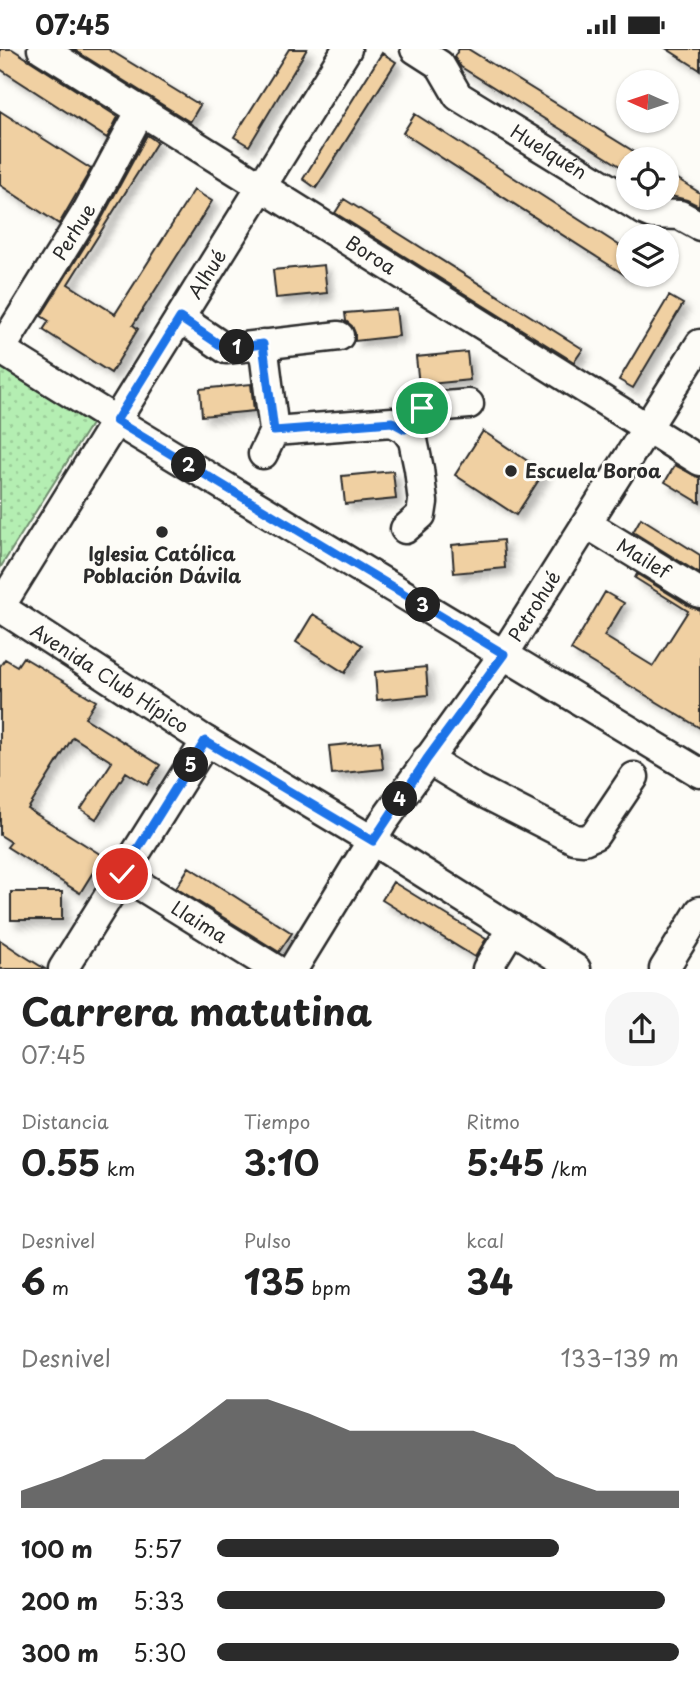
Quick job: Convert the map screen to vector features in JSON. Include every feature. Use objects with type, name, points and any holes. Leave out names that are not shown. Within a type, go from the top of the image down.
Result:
[{"type":"street","name":"Boroa","points":[[42,49],[700,461]]},
{"type":"street","name":"Alhué","points":[[0,607],[346,49]]},
{"type":"street","name":"Huelquén","points":[[415,49],[440,65],[458,96],[645,211],[652,214],[680,215],[700,226]]},
{"type":"street","name":"Perhue","points":[[0,349],[87,211],[141,110]]},
{"type":"street","points":[[180,318],[226,349],[339,335]]},
{"type":"street","points":[[263,344],[269,442],[392,422],[405,429],[413,440],[423,502],[421,515],[405,529]]},
{"type":"street","name":"Petrohué","points":[[293,968],[427,759],[504,654],[700,344]]},
{"type":"street","points":[[0,349],[700,772]]},
{"type":"street","points":[[405,429],[413,414],[422,408],[469,404]]},
{"type":"street","name":"Mailef","points":[[587,524],[700,593]]},
{"type":"street","name":"Avenida Club Hípico","points":[[0,607],[205,741],[373,841],[576,968]]},
{"type":"street","points":[[63,968],[205,741]]},
{"type":"street","points":[[427,759],[476,789],[574,839],[584,840],[595,835],[634,777]]},
{"type":"street","name":"Llaima","points":[[119,879],[252,968]]},
{"type":"street","name":"Llaima","points":[[119,879],[275,968]]},
{"type":"street","points":[[664,968],[700,911]]},
{"type":"street","points":[[487,968],[512,928]]},
{"type":"green space","points":[[0,366],[91,424],[0,568]]},
{"type":"building","points":[[0,49],[12,49],[118,117],[107,138],[0,69]]},
{"type":"building","points":[[73,49],[108,49],[200,105],[190,122]]},
{"type":"building","points":[[289,49],[307,49],[249,146],[234,137]]},
{"type":"building","points":[[459,49],[468,49],[627,147],[616,147],[616,164],[461,67],[454,57]]},
{"type":"building","points":[[667,49],[700,49],[700,70]]},
{"type":"building","points":[[382,53],[396,62],[316,188],[303,179]]},
{"type":"building","points":[[0,111],[91,169],[59,224],[0,185]]},
{"type":"building","points":[[415,114],[616,243],[616,269],[403,133]]},
{"type":"building","points":[[147,135],[157,142],[68,284],[115,314],[194,190],[212,201],[133,325],[138,329],[111,373],[43,330],[49,321],[41,316],[101,220]]},
{"type":"building","points":[[679,180],[700,193],[699,206],[679,198]]},
{"type":"building","points":[[344,199],[583,349],[574,362],[335,213]]},
{"type":"building","points":[[324,265],[327,293],[276,298],[273,270]]},
{"type":"building","points":[[669,296],[683,304],[633,388],[619,380]]},
{"type":"building","points":[[396,309],[399,336],[355,341],[355,333],[346,321],[345,313]]},
{"type":"building","points":[[467,352],[470,380],[419,385],[416,357]]},
{"type":"building","points":[[251,384],[254,411],[202,416],[200,389]]},
{"type":"building","points":[[483,431],[544,472],[516,515],[455,475]]},
{"type":"building","points":[[675,465],[700,478],[700,503],[665,482]]},
{"type":"building","points":[[393,471],[396,499],[345,504],[342,476]]},
{"type":"building","points":[[641,518],[700,555],[700,574],[633,532]]},
{"type":"building","points":[[503,540],[505,568],[454,573],[452,545]]},
{"type":"building","points":[[637,574],[700,610],[700,728],[571,650],[605,592],[624,603],[604,636],[653,666],[688,611],[635,578]]},
{"type":"building","points":[[313,614],[362,645],[345,673],[296,642]]},
{"type":"building","points":[[23,657],[96,701],[85,718],[160,765],[147,785],[126,772],[96,819],[81,809],[112,762],[73,737],[28,809],[103,856],[80,893],[7,847],[11,842],[0,835],[0,666],[5,659],[17,666]]},
{"type":"building","points":[[426,667],[428,695],[377,700],[375,672]]},
{"type":"building","points":[[380,741],[383,769],[332,774],[329,746]]},
{"type":"building","points":[[189,867],[292,933],[279,952],[176,888]]},
{"type":"building","points":[[393,882],[486,939],[475,957],[382,900]]},
{"type":"building","points":[[11,892],[62,892],[62,920],[11,920]]},
{"type":"building","points":[[0,940],[21,954],[45,969],[0,969]]},
{"type":"place","name":"Escuela Boroa","points":[[511,471]]},
{"type":"place","name":"Iglesia Católica Población Dávila","points":[[162,532]]},
{"type":"route","points":[[122,874],[205,741],[373,841],[427,759],[504,654],[116,421],[180,318],[226,349],[263,344],[274,431],[392,422],[405,429],[413,414],[422,408]]}]
